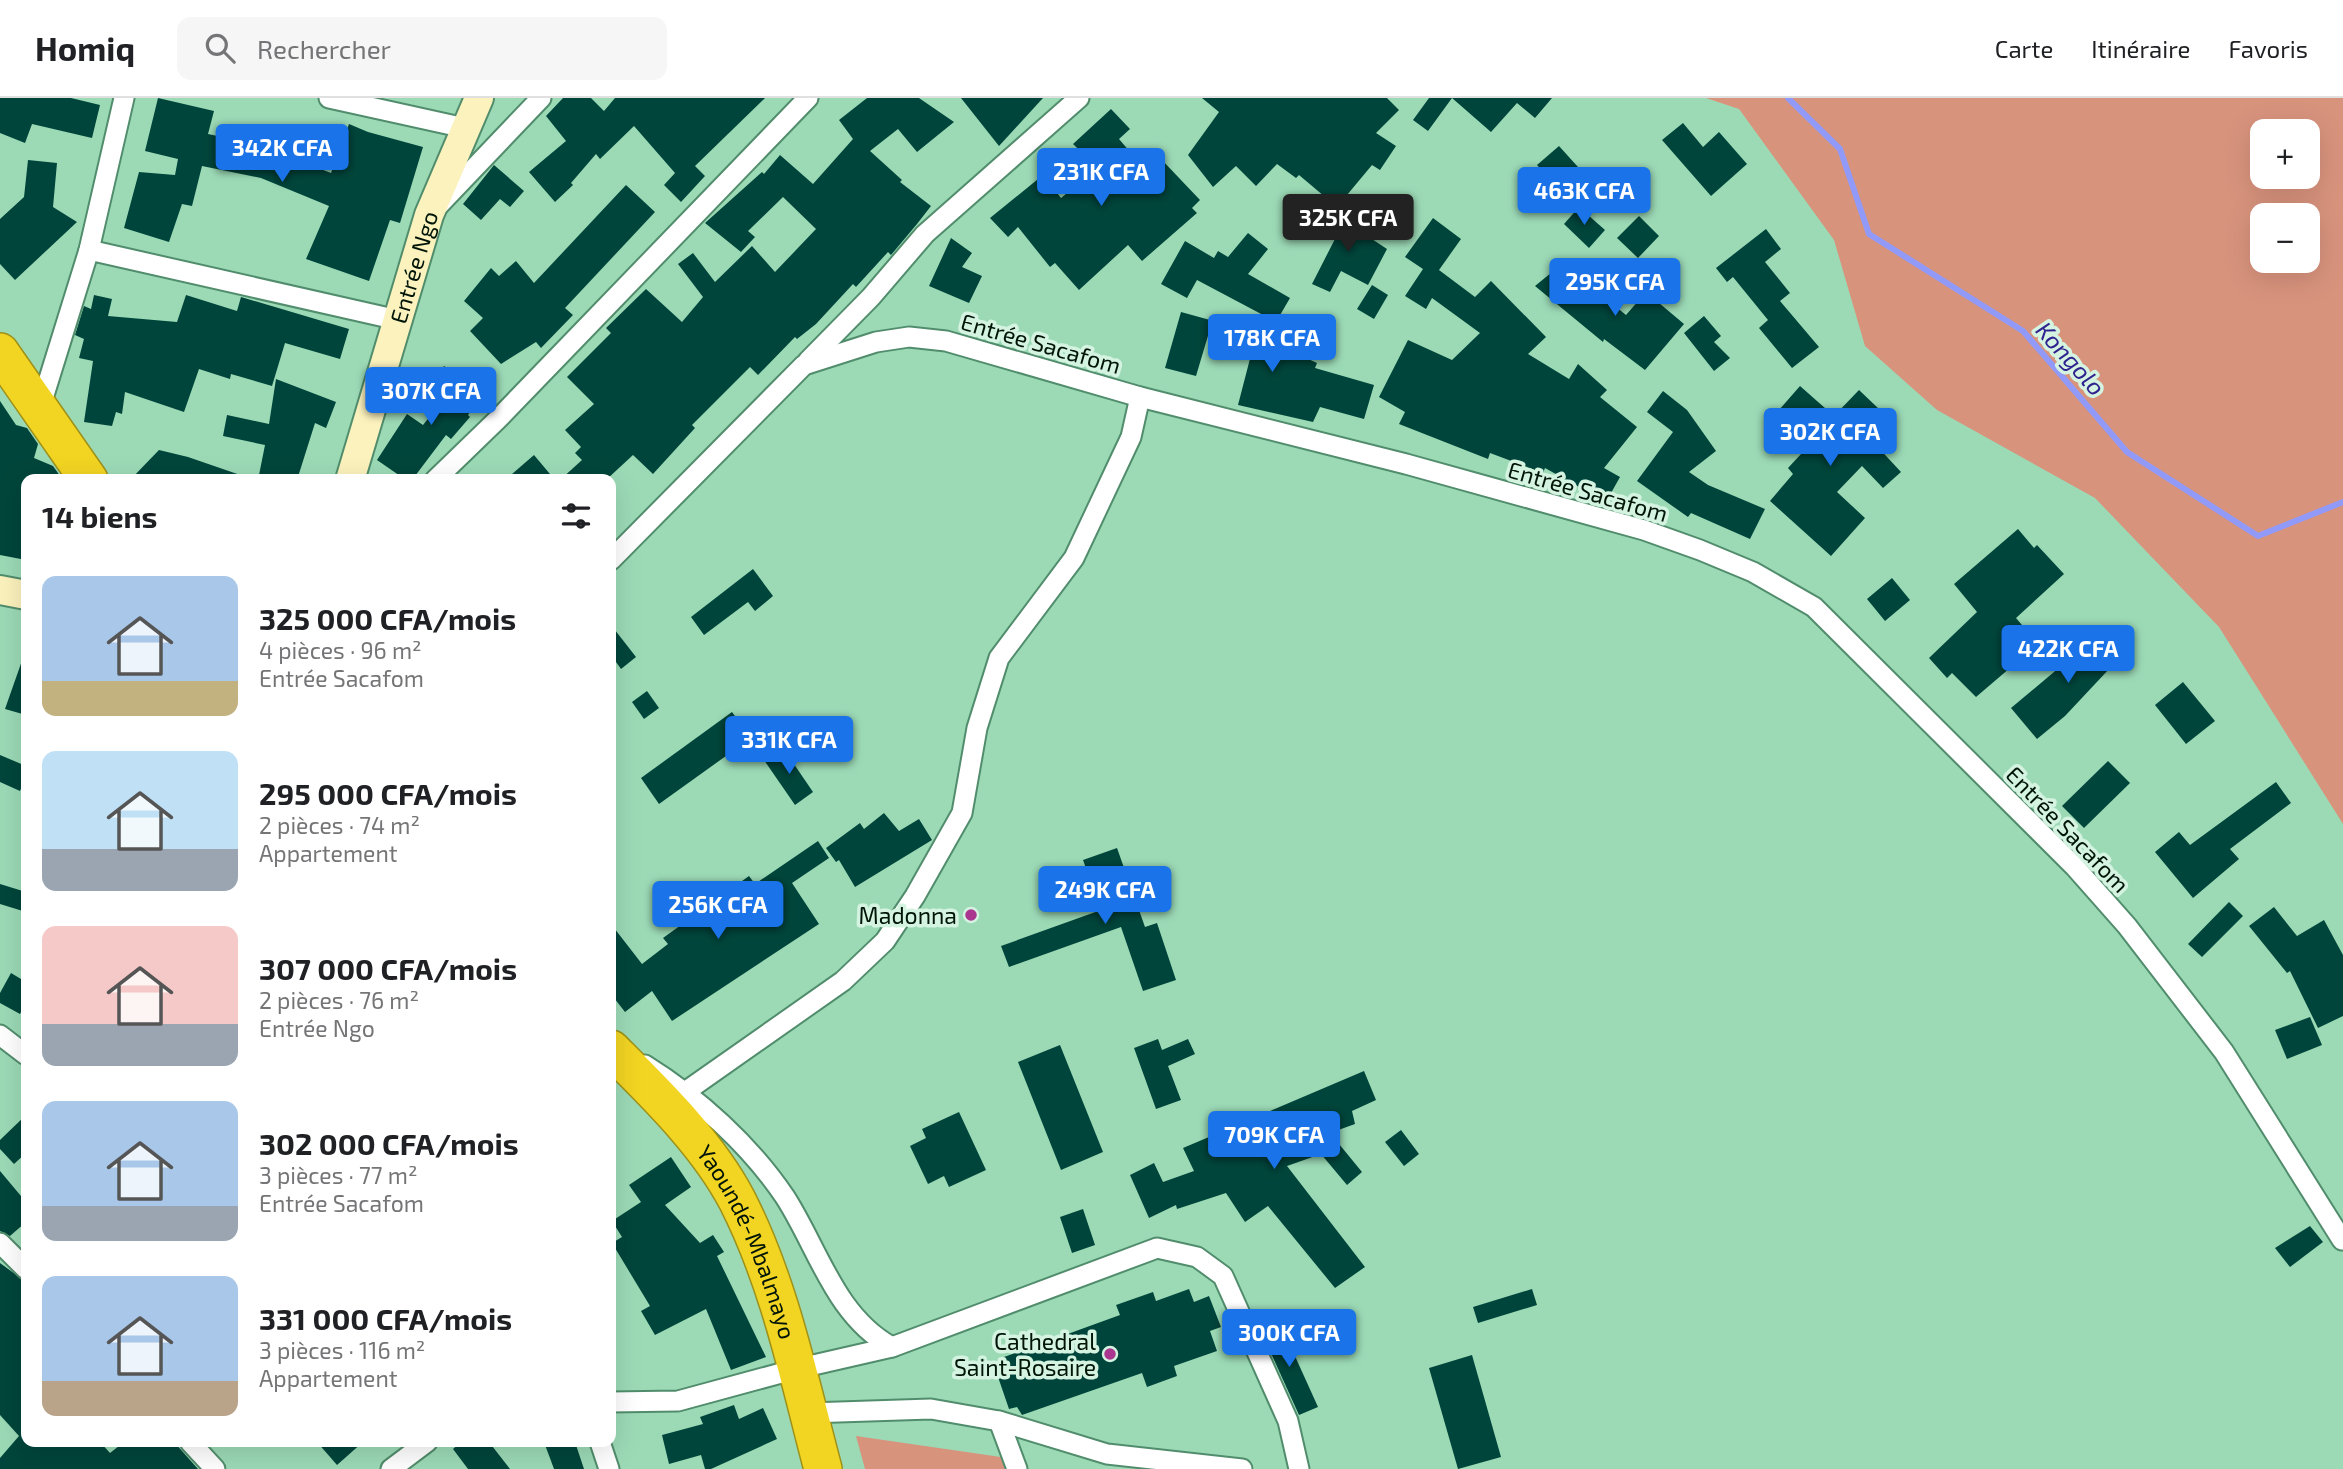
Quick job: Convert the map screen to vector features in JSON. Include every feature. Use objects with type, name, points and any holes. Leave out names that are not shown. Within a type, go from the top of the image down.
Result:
[{"type":"highway","points":[[0,352],[85,474]]},
{"type":"highway","name":"Yaoundé-Mbalmayo","points":[[616,1051],[701,1148],[736,1198],[763,1256],[823,1469]]},
{"type":"street","points":[[40,408],[89,250],[124,98]]},
{"type":"street","points":[[329,98],[465,128]]},
{"type":"street","name":"Entrée Ngo","points":[[352,474],[429,215],[479,98]]},
{"type":"street","points":[[429,215],[541,98]]},
{"type":"street","points":[[441,474],[537,379],[807,98]]},
{"type":"street","points":[[804,365],[871,298],[925,234],[1079,98]]},
{"type":"street","points":[[89,250],[398,320]]},
{"type":"street","name":"Entrée Sacafom","points":[[616,554],[804,365],[876,342],[909,337],[946,341],[1140,397],[1406,464],[1644,530],[1753,572],[1814,607],[2074,866],[2127,926],[2224,1052],[2342,1240]]},
{"type":"street","points":[[685,1092],[843,981],[885,942],[915,896],[962,813],[977,728],[999,658],[1074,558],[1131,437],[1140,397]]},
{"type":"street","points":[[0,590],[21,594]]},
{"type":"street","points":[[0,1035],[21,1051]]},
{"type":"street","points":[[616,1049],[685,1092],[748,1150],[784,1197],[837,1295],[875,1338],[892,1347]]},
{"type":"street","points":[[0,1243],[21,1264]]},
{"type":"street","points":[[616,1402],[678,1401],[796,1369],[892,1347],[1157,1248],[1197,1257],[1223,1276],[1287,1421],[1299,1469]]},
{"type":"street","points":[[808,1413],[931,1409],[999,1421],[1107,1454],[1242,1469]]},
{"type":"street","points":[[999,1421],[1017,1469]]},
{"type":"street","points":[[195,1447],[215,1469]]},
{"type":"street","points":[[393,1468],[418,1447]]},
{"type":"street","points":[[602,1447],[609,1469]]},
{"type":"shaded area","points":[[1706,98],[2343,98],[2343,824],[2219,627],[2095,498],[1937,410],[1865,346],[1834,240],[1739,109]]},
{"type":"shaded area","points":[[856,1436],[1021,1460],[1024,1469],[865,1469]]},
{"type":"building","points":[[0,98],[71,98],[100,105],[92,138],[32,124],[25,143],[0,133]]},
{"type":"building","points":[[158,98],[214,111],[208,134],[256,144],[331,173],[349,124],[423,147],[400,223],[390,220],[369,281],[306,259],[329,206],[261,178],[202,166],[192,206],[182,204],[169,242],[124,228],[139,172],[175,175],[178,159],[145,151]]},
{"type":"building","points":[[563,98],[591,98],[604,111],[615,98],[765,98],[695,166],[705,176],[681,202],[664,185],[675,173],[634,126],[600,159],[596,154],[571,183],[573,185],[555,202],[529,172],[566,141],[546,116]]},
{"type":"building","points":[[867,98],[919,98],[954,122],[917,152],[898,129],[870,151],[902,180],[900,182],[931,206],[891,255],[888,252],[856,287],[853,284],[816,324],[797,339],[795,337],[758,375],[750,367],[692,425],[695,428],[653,474],[633,455],[612,474],[567,474],[582,460],[575,453],[581,447],[565,430],[594,404],[567,377],[611,333],[606,328],[646,289],[682,322],[703,297],[678,264],[693,253],[715,282],[752,246],[775,272],[816,229],[783,197],[748,231],[755,237],[741,252],[705,223],[762,172],[764,174],[780,155],[813,184],[853,139],[839,120]]},
{"type":"building","points":[[961,98],[1043,98],[999,146]]},
{"type":"building","points":[[1202,98],[1387,98],[1399,110],[1376,133],[1396,146],[1380,170],[1372,165],[1337,207],[1299,175],[1296,178],[1277,164],[1256,186],[1236,166],[1213,187],[1188,155],[1219,112]]},
{"type":"building","points":[[1429,98],[1452,98],[1428,131],[1413,120]]},
{"type":"building","points":[[1452,98],[1552,98],[1535,118],[1517,103],[1491,132]]},
{"type":"building","points":[[1111,109],[1130,129],[1119,139],[1147,172],[1161,159],[1200,200],[1192,208],[1197,213],[1142,261],[1128,245],[1079,290],[1055,263],[1050,267],[1018,227],[1008,237],[990,218],[1043,175],[1061,198],[1098,168],[1073,144]]},
{"type":"building","points":[[1683,123],[1703,147],[1719,132],[1747,164],[1711,196],[1662,140]]},
{"type":"building","points":[[1559,146],[1587,177],[1565,196],[1537,165]]},
{"type":"building","points":[[28,160],[57,163],[53,207],[77,222],[15,280],[0,264],[0,219],[24,197]]},
{"type":"building","points":[[494,165],[524,191],[510,207],[500,199],[481,220],[463,204]]},
{"type":"building","points":[[626,185],[655,212],[565,308],[573,315],[541,348],[536,342],[501,364],[470,331],[483,318],[464,301],[491,268],[499,276],[516,261],[534,283]]},
{"type":"building","points":[[1579,207],[1605,230],[1589,248],[1564,224]]},
{"type":"building","points":[[1328,210],[1387,249],[1368,285],[1341,271],[1330,292],[1312,284],[1336,237],[1318,225]]},
{"type":"building","points":[[1639,216],[1659,236],[1638,258],[1617,238]]},
{"type":"building","points":[[1433,218],[1461,239],[1439,270],[1475,297],[1491,281],[1546,337],[1528,354],[1569,379],[1578,364],[1607,390],[1600,397],[1637,427],[1604,468],[1620,477],[1606,502],[1545,468],[1543,473],[1490,453],[1488,459],[1399,424],[1405,412],[1379,397],[1408,340],[1452,360],[1480,333],[1432,298],[1426,309],[1405,296],[1423,269],[1405,257]]},
{"type":"building","points":[[1766,229],[1781,249],[1765,262],[1790,293],[1780,301],[1819,347],[1792,368],[1759,328],[1768,320],[1733,277],[1727,282],[1716,268]]},
{"type":"building","points":[[1248,233],[1268,249],[1248,274],[1290,298],[1276,322],[1197,280],[1187,298],[1161,284],[1185,241],[1214,258],[1218,251],[1228,257]]},
{"type":"building","points":[[951,238],[972,253],[962,267],[982,276],[969,303],[929,286]]},
{"type":"building","points":[[1557,268],[1572,287],[1580,278],[1626,315],[1646,292],[1684,324],[1645,370],[1604,339],[1603,342],[1535,286]]},
{"type":"building","points":[[1372,285],[1388,295],[1374,319],[1357,309]]},
{"type":"building","points":[[94,295],[112,299],[108,316],[177,322],[186,295],[237,311],[241,297],[349,329],[340,359],[285,343],[272,386],[231,374],[230,379],[199,369],[184,412],[125,392],[122,414],[116,412],[112,426],[84,422],[93,361],[79,358],[84,339],[75,335],[84,306],[91,309]]},
{"type":"building","points":[[1181,312],[1268,336],[1266,340],[1317,363],[1315,368],[1374,385],[1364,419],[1320,407],[1313,422],[1238,405],[1252,351],[1210,329],[1196,376],[1165,368]]},
{"type":"building","points":[[1704,316],[1721,336],[1714,342],[1730,358],[1714,371],[1684,333]]},
{"type":"building","points":[[444,366],[483,391],[468,415],[470,417],[451,439],[446,435],[417,474],[397,474],[377,460],[407,414],[423,425],[448,394],[433,384]]},
{"type":"building","points":[[276,379],[336,402],[326,428],[315,423],[299,474],[259,474],[265,445],[223,436],[227,415],[269,424]]},
{"type":"building","points":[[1800,386],[1834,416],[1859,390],[1879,409],[1860,428],[1901,472],[1883,488],[1862,466],[1837,492],[1865,518],[1831,556],[1770,501],[1793,474],[1788,468],[1815,439],[1779,410]]},
{"type":"building","points":[[1663,391],[1687,410],[1716,451],[1689,472],[1708,485],[1765,509],[1750,539],[1691,513],[1688,517],[1637,481],[1673,432],[1647,412]]},
{"type":"building","points":[[0,401],[16,425],[27,428],[38,444],[34,458],[53,466],[59,474],[21,474],[21,559],[0,555]]},
{"type":"building","points":[[159,450],[237,474],[136,474]]},
{"type":"building","points":[[534,455],[550,474],[512,474]]},
{"type":"building","points":[[2018,529],[2034,548],[2037,545],[2064,574],[2016,618],[2038,644],[1976,697],[1952,673],[1947,678],[1929,658],[1977,612],[1954,584]]},
{"type":"building","points":[[753,569],[773,596],[755,611],[748,602],[704,635],[691,617]]},
{"type":"building","points":[[1892,578],[1910,600],[1885,621],[1867,599]]},
{"type":"building","points":[[2104,630],[2125,652],[2065,716],[2037,739],[2011,708]]},
{"type":"building","points":[[616,631],[636,657],[621,669],[616,662]]},
{"type":"building","points":[[21,664],[21,714],[5,709]]},
{"type":"building","points":[[2183,682],[2215,721],[2186,744],[2155,705]]},
{"type":"building","points":[[647,691],[659,708],[644,719],[632,702]]},
{"type":"building","points":[[732,712],[751,738],[659,804],[641,778]]},
{"type":"building","points":[[783,748],[813,792],[795,805],[764,760]]},
{"type":"building","points":[[0,755],[21,764],[20,791],[0,782]]},
{"type":"building","points":[[2108,761],[2130,783],[2084,828],[2062,806]]},
{"type":"building","points":[[2276,782],[2291,803],[2230,849],[2239,859],[2193,898],[2155,852],[2179,832],[2190,845]]},
{"type":"building","points":[[884,813],[899,831],[919,819],[932,840],[855,887],[839,860],[836,862],[826,848],[860,823],[864,829]]},
{"type":"building","points":[[818,841],[829,858],[792,883],[819,924],[672,1021],[652,991],[625,1012],[616,1000],[616,930],[642,964],[668,944],[663,938],[749,876],[755,884]]},
{"type":"building","points":[[1117,848],[1145,927],[1157,923],[1176,980],[1143,991],[1121,927],[1009,967],[1001,946],[1101,910],[1083,860]]},
{"type":"building","points":[[0,884],[21,890],[21,910],[0,904]]},
{"type":"building","points":[[2229,902],[2243,916],[2202,957],[2188,944]]},
{"type":"building","points":[[2274,907],[2297,936],[2324,920],[2343,955],[2343,1016],[2318,1028],[2290,971],[2287,973],[2249,926]]},
{"type":"building","points":[[11,973],[21,979],[20,1014],[0,1003],[0,993]]},
{"type":"building","points":[[2310,1017],[2322,1045],[2287,1059],[2275,1030]]},
{"type":"building","points":[[1158,1039],[1162,1050],[1188,1039],[1195,1054],[1168,1066],[1181,1100],[1156,1109],[1134,1048]]},
{"type":"building","points":[[1060,1045],[1103,1152],[1061,1170],[1018,1062]]},
{"type":"building","points":[[1364,1071],[1376,1100],[1352,1111],[1355,1124],[1330,1133],[1362,1172],[1347,1185],[1321,1154],[1287,1166],[1365,1267],[1335,1288],[1268,1206],[1245,1222],[1226,1193],[1177,1209],[1176,1205],[1149,1218],[1130,1175],[1154,1163],[1163,1182],[1194,1171],[1183,1148]]},
{"type":"building","points":[[959,1112],[986,1170],[949,1187],[944,1176],[928,1184],[910,1146],[926,1138],[922,1129]]},
{"type":"building","points":[[21,1120],[21,1158],[14,1164],[0,1149],[0,1140]]},
{"type":"building","points":[[1401,1130],[1419,1154],[1404,1166],[1385,1142]]},
{"type":"building","points":[[671,1157],[691,1187],[665,1205],[700,1243],[713,1235],[724,1252],[717,1256],[766,1357],[731,1370],[706,1309],[655,1335],[641,1311],[650,1306],[616,1250],[616,1241],[622,1237],[616,1227],[616,1218],[641,1202],[629,1185]]},
{"type":"building","points":[[0,1171],[21,1196],[21,1226],[10,1236],[0,1231]]},
{"type":"building","points":[[1083,1209],[1095,1245],[1072,1253],[1060,1217]]},
{"type":"building","points":[[2310,1226],[2323,1242],[2290,1267],[2275,1248]]},
{"type":"building","points":[[0,1263],[21,1278],[21,1447],[105,1447],[110,1453],[118,1447],[178,1447],[198,1469],[0,1469],[0,1458],[19,1436],[0,1415]]},
{"type":"building","name":"Cathedral Saint-Rosaire","points":[[1189,1289],[1194,1302],[1209,1296],[1221,1327],[1210,1331],[1217,1351],[1174,1366],[1177,1376],[1147,1387],[1142,1373],[1022,1415],[1017,1407],[1009,1409],[997,1374],[1008,1370],[1004,1357],[1120,1315],[1116,1305],[1153,1292],[1156,1301]]},
{"type":"building","points":[[1532,1289],[1537,1305],[1478,1323],[1473,1307]]},
{"type":"building","points":[[1280,1323],[1318,1407],[1299,1415],[1261,1331]]},
{"type":"building","points":[[1472,1355],[1501,1457],[1458,1469],[1429,1368]]},
{"type":"building","points":[[734,1405],[739,1419],[763,1408],[777,1439],[711,1469],[705,1469],[701,1455],[669,1464],[662,1435],[703,1424],[700,1417]]},
{"type":"building","points":[[321,1447],[357,1447],[337,1465]]},
{"type":"building","points":[[493,1447],[510,1469],[468,1469],[453,1449]]},
{"type":"building","points":[[546,1447],[577,1447],[584,1469],[554,1469]]},
{"type":"waterway","name":"Kongolo","points":[[1788,98],[1840,149],[1869,234],[2023,331],[2127,452],[2258,536],[2343,502]]},
{"type":"place","name":"Madonna","points":[[971,915]]},
{"type":"place","name":"Cathedral Saint-Rosaire","points":[[1110,1354]]}]
